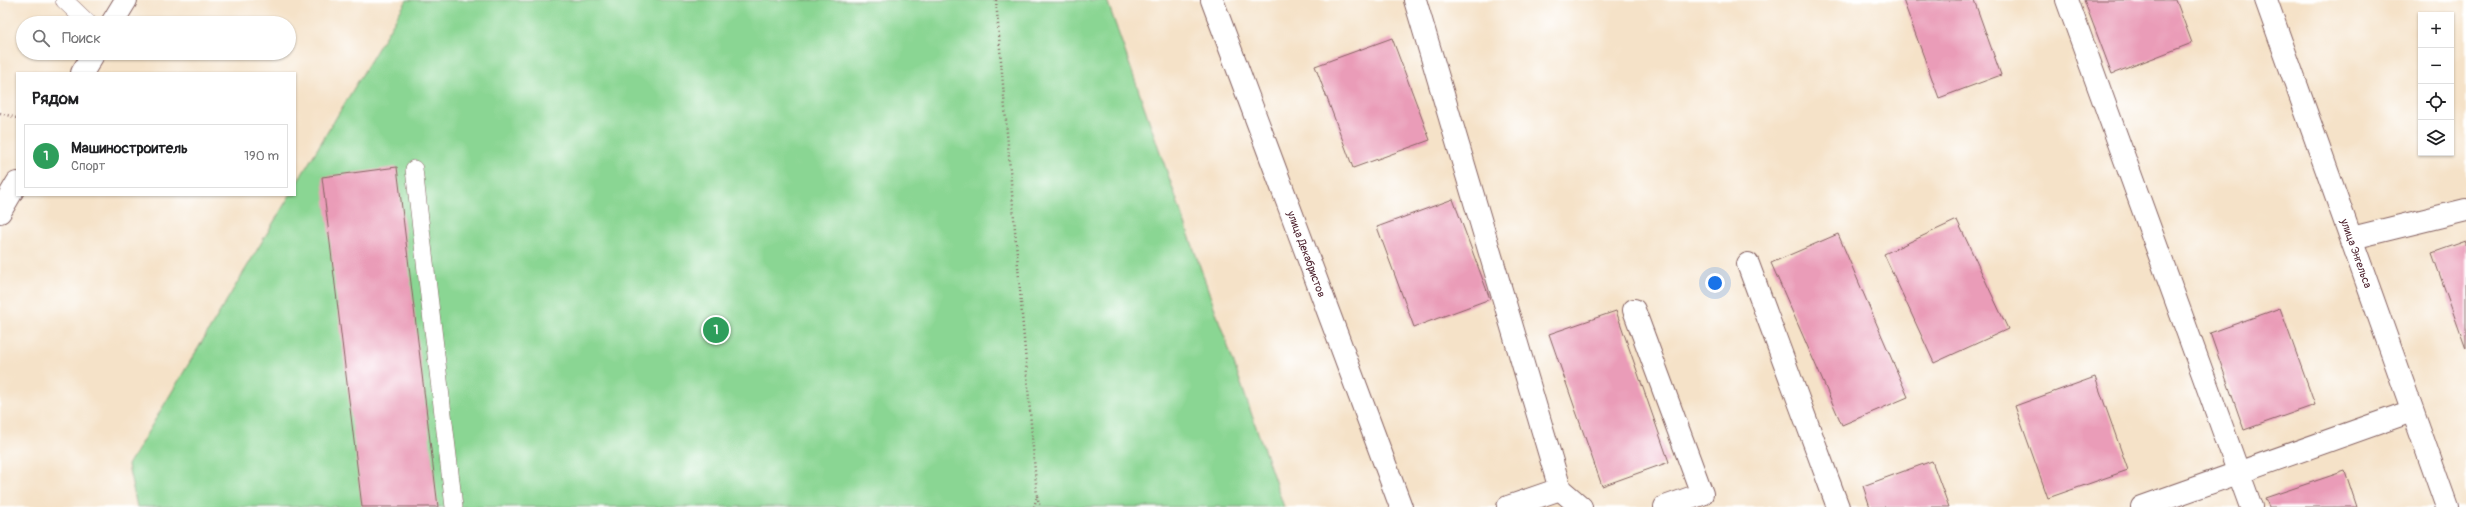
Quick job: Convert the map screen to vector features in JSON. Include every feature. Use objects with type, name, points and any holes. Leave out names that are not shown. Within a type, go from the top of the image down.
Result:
[{"type":"street","points":[[116,16],[126,0]]},
{"type":"street","name":"улица Декабристов","points":[[1212,0],[1401,507]]},
{"type":"street","points":[[1415,0],[1560,489],[1581,507]]},
{"type":"street","points":[[2068,0],[2251,507]]},
{"type":"street","name":"улица Энгельса","points":[[2266,0],[2447,507]]},
{"type":"street","points":[[83,72],[90,60]]},
{"type":"street","points":[[0,212],[16,185]]},
{"type":"street","points":[[2352,238],[2466,210]]},
{"type":"street","points":[[1748,264],[1838,507]]},
{"type":"street","points":[[1634,310],[1702,494],[1665,507]]},
{"type":"street","points":[[2142,507],[2412,411]]},
{"type":"street","points":[[1508,507],[1560,489]]},
{"type":"lane","points":[[64,0],[81,16]]},
{"type":"lane","points":[[414,168],[454,507]]},
{"type":"path","points":[[996,0],[1037,496],[1040,507]]},
{"type":"path","points":[[0,113],[16,118]]},
{"type":"path","points":[[1034,507],[1037,496]]},
{"type":"green space","points":[[407,0],[1107,0],[1284,507],[137,507],[128,465],[289,196],[296,196],[296,184]]},
{"type":"building","points":[[1903,0],[1974,0],[2001,75],[1939,98]]},
{"type":"building","points":[[2084,0],[2176,0],[2192,43],[2112,74]]},
{"type":"building","points":[[1392,38],[1430,140],[1353,168],[1315,66]]},
{"type":"building","points":[[397,167],[438,507],[362,507],[322,177]]},
{"type":"building","points":[[1453,199],[1490,299],[1414,327],[1377,227]]},
{"type":"building","points":[[1957,220],[2008,329],[1934,363],[1884,254]]},
{"type":"building","points":[[1838,234],[1908,397],[1842,425],[1771,263]]},
{"type":"building","points":[[2466,241],[2466,349],[2432,253]]},
{"type":"building","points":[[2280,308],[2315,405],[2244,430],[2210,333]]},
{"type":"building","points":[[1616,311],[1669,462],[1602,486],[1549,334]]},
{"type":"building","points":[[2095,377],[2128,470],[2048,498],[2015,406]]},
{"type":"building","points":[[1932,461],[1949,507],[1870,507],[1863,486]]},
{"type":"building","points":[[2345,471],[2357,507],[2269,507],[2265,498]]},
{"type":"place","name":"Машиностроитель","points":[[716,330]]}]
